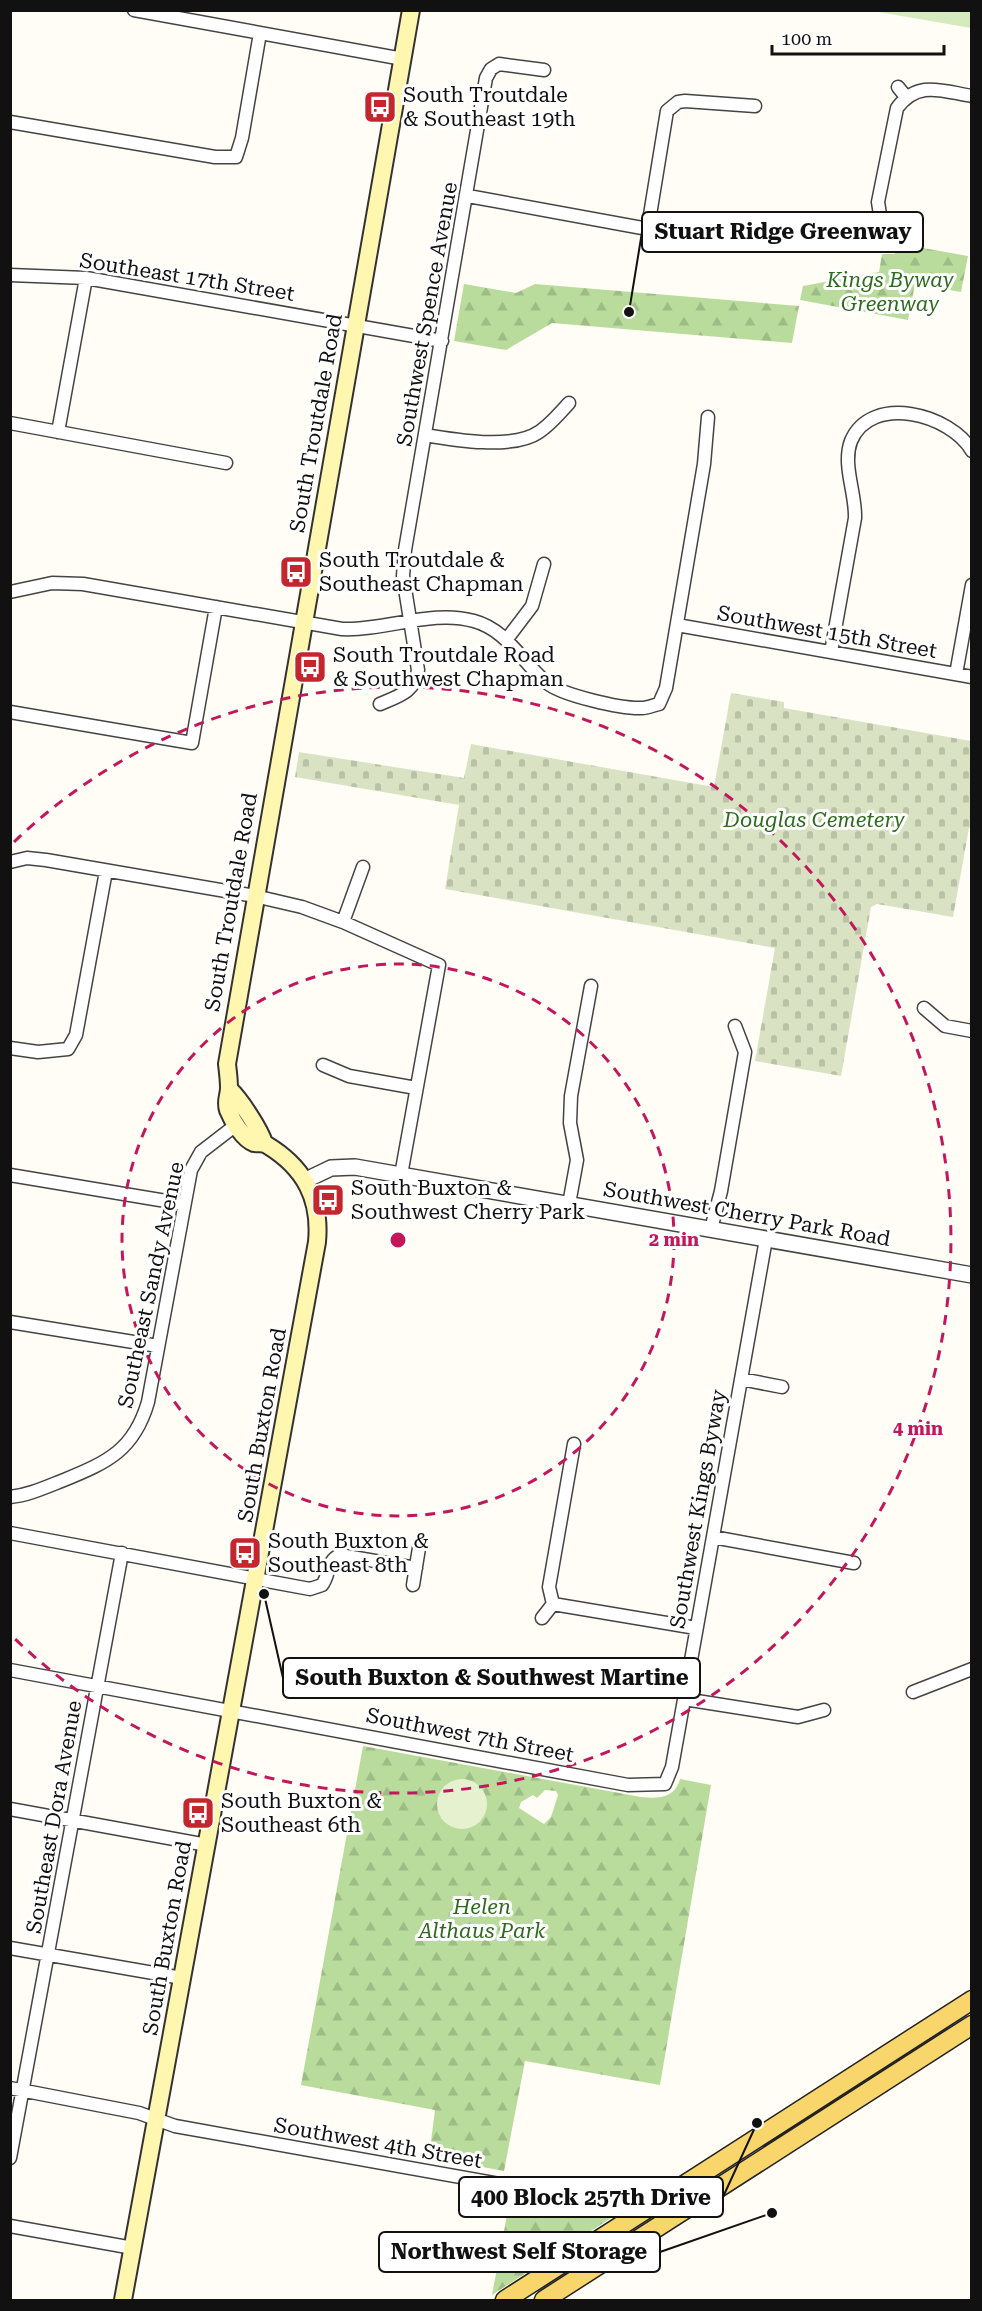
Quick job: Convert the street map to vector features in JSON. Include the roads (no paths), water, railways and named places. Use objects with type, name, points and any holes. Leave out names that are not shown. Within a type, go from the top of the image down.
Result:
[{"type":"main road","name":"South Troutdale Road","points":[[236,1125],[226,1101],[230,1090],[228,1054],[411,10]]},
{"type":"main road","name":"South Buxton Road","points":[[230,1090],[240,1099],[248,1116],[261,1132],[264,1143]]},
{"type":"main road","name":"South Buxton Road","points":[[123,2301],[317,1242],[318,1213],[311,1188],[306,1180],[290,1162],[264,1143],[253,1143],[236,1125]]},
{"type":"main road","points":[[505,2301],[972,2000]]},
{"type":"main road","points":[[544,2301],[972,2025]]},
{"type":"street","points":[[134,10],[403,59]]},
{"type":"street","points":[[10,122],[215,157],[236,157],[242,138],[260,33]]},
{"type":"street","name":"Southwest Spence Avenue","points":[[380,704],[410,691],[416,683],[418,670],[403,564],[468,196],[486,78],[491,69],[499,64],[544,70]]},
{"type":"street","points":[[882,227],[878,202],[902,92],[932,89],[972,96]]},
{"type":"street","points":[[648,227],[667,111],[678,102],[685,101],[755,106]]},
{"type":"street","points":[[468,196],[648,227],[675,234],[740,237]]},
{"type":"street","name":"Southeast 17th Street","points":[[10,275],[86,278],[442,341]]},
{"type":"street","points":[[58,432],[86,278]]},
{"type":"street","points":[[425,435],[465,442],[492,442],[529,437],[538,433],[569,403]]},
{"type":"street","points":[[831,652],[855,518],[854,491],[848,466],[852,439],[870,421],[885,416],[909,414],[923,416],[948,427],[971,447]]},
{"type":"street","points":[[10,592],[52,583],[83,584],[355,630],[452,617],[465,618],[485,625],[507,639],[546,682],[560,691],[641,708],[659,704],[666,688],[705,464],[708,417]]},
{"type":"street","points":[[10,423],[226,463]]},
{"type":"street","points":[[507,639],[532,606],[544,564]]},
{"type":"street","points":[[956,674],[972,585]]},
{"type":"street","points":[[10,712],[192,743],[216,607]]},
{"type":"street","name":"Southwest 15th Street","points":[[676,625],[972,677]]},
{"type":"street","points":[[10,862],[27,858],[255,896],[302,907],[343,922],[439,965],[401,1175]]},
{"type":"street","points":[[343,922],[363,867]]},
{"type":"street","points":[[10,1048],[38,1052],[72,1052],[106,871]]},
{"type":"street","points":[[569,1204],[577,1160],[570,1123],[571,1096],[591,986]]},
{"type":"street","points":[[924,1008],[945,1026],[972,1031]]},
{"type":"street","points":[[711,1229],[721,1191],[745,1052],[735,1026]]},
{"type":"street","points":[[323,1065],[348,1076],[416,1088]]},
{"type":"street","name":"Southeast Sandy Avenue","points":[[10,1497],[34,1492],[100,1465],[126,1446],[143,1418],[184,1204],[195,1160],[212,1142],[236,1125]]},
{"type":"street","name":"Southwest Cherry Park Road","points":[[306,1180],[322,1170],[342,1166],[972,1275]]},
{"type":"street","points":[[10,1175],[184,1204]]},
{"type":"street","name":"Southwest Kings Byway","points":[[665,1784],[672,1767],[766,1239]]},
{"type":"street","points":[[10,1322],[158,1346]]},
{"type":"street","points":[[741,1380],[782,1387]]},
{"type":"street","points":[[553,1604],[549,1587],[574,1444]]},
{"type":"street","points":[[10,1533],[317,1588],[325,1581],[334,1558],[340,1556],[416,1568]]},
{"type":"street","points":[[713,1537],[854,1563]]},
{"type":"street","points":[[413,1585],[419,1548]]},
{"type":"street","name":"Southeast Dora Avenue","points":[[10,2158],[17,2090],[48,1955],[122,1553]]},
{"type":"street","points":[[542,1618],[553,1604]]},
{"type":"street","points":[[553,1604],[696,1628]]},
{"type":"street","points":[[913,1692],[972,1668]]},
{"type":"street","name":"Southwest 7th Street","points":[[10,1670],[628,1785],[665,1784]]},
{"type":"street","points":[[684,1699],[798,1717],[824,1710]]},
{"type":"street","points":[[10,1809],[207,1845]]},
{"type":"street","points":[[10,1948],[182,1978]]},
{"type":"street","name":"Southwest 4th Street","points":[[17,2090],[139,2113],[175,2126],[594,2201]]},
{"type":"street","points":[[10,2226],[133,2248]]},
{"type":"place","name":"South Troutdale & Southeast 19th","points":[[380,107]]},
{"type":"place","name":"Stuart Ridge Greenway","points":[[629,312]]},
{"type":"place","name":"South Troutdale & Southeast Chapman","points":[[296,572]]},
{"type":"place","name":"South Troutdale Road & Southwest Chapman","points":[[310,667]]},
{"type":"place","name":"South Buxton & Southwest Cherry Park","points":[[328,1200]]},
{"type":"place","name":"South Buxton & Southeast 8th","points":[[245,1553]]},
{"type":"place","name":"South Buxton & Southwest Martine","points":[[264,1594]]},
{"type":"place","name":"South Buxton & Southeast 6th","points":[[198,1813]]},
{"type":"place","name":"400 Block 257th Drive","points":[[757,2123]]},
{"type":"place","name":"Northwest Self Storage","points":[[772,2213]]},
{"type":"park label","name":"Kings Byway Greenway","points":[[890,292]]},
{"type":"park label","name":"Douglas Cemetery","points":[[814,820]]},
{"type":"park label","name":"Helen Althaus Park","points":[[482,1919]]}]
